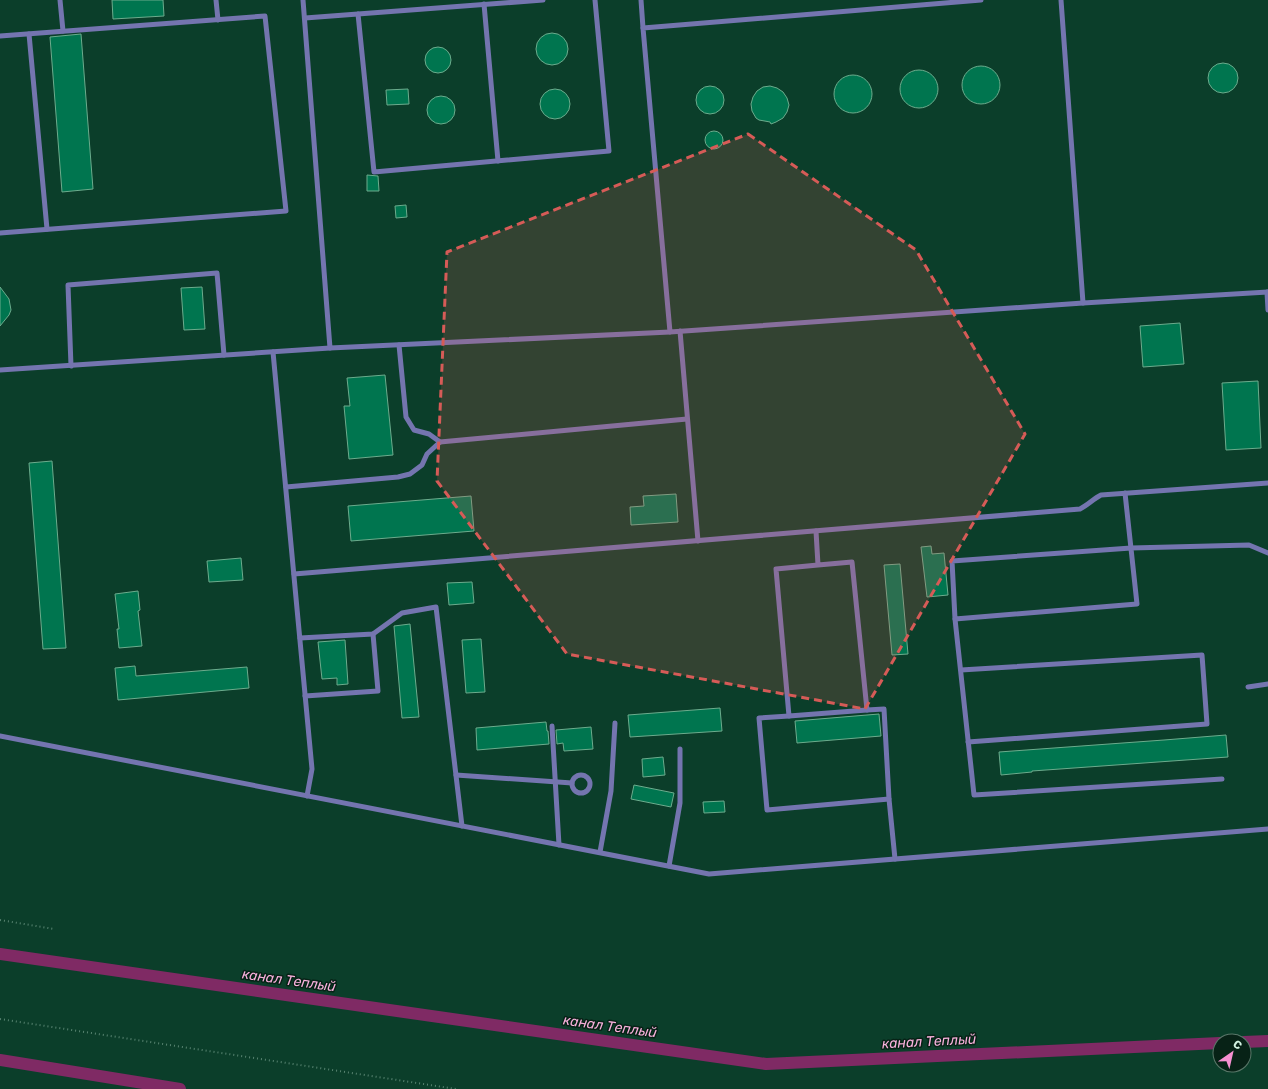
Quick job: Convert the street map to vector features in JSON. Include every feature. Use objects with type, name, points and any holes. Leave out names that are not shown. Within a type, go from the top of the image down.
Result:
[{"type":"lane","points":[[60,0],[62,31]]},
{"type":"lane","points":[[216,0],[218,20]]},
{"type":"lane","points":[[304,0],[330,348]]},
{"type":"lane","points":[[305,18],[543,0]]},
{"type":"lane","points":[[358,14],[374,172],[609,151],[596,0]]},
{"type":"lane","points":[[641,0],[670,332]]},
{"type":"lane","points":[[643,28],[981,0]]},
{"type":"lane","points":[[1061,0],[1083,303]]},
{"type":"lane","points":[[484,4],[498,161]]},
{"type":"lane","points":[[0,36],[265,16],[286,211],[0,233]]},
{"type":"lane","points":[[29,34],[47,229]]},
{"type":"lane","points":[[71,366],[68,285],[217,273],[224,355]]},
{"type":"lane","points":[[0,370],[330,348],[670,332],[1083,303],[1267,292],[1268,310]]},
{"type":"lane","points":[[680,331],[698,541]]},
{"type":"lane","points":[[399,345],[406,417],[414,430],[429,434],[440,442]]},
{"type":"lane","points":[[273,352],[312,769],[307,796]]},
{"type":"lane","points":[[286,487],[398,478],[410,474],[422,465],[427,454],[440,442],[687,419]]},
{"type":"lane","points":[[294,574],[1080,509],[1087,506],[1092,499],[1101,495],[1268,483]]},
{"type":"lane","points":[[955,619],[1137,604],[1125,493]]},
{"type":"lane","points":[[816,531],[818,565]]},
{"type":"lane","points":[[1222,779],[974,795],[955,619],[952,561],[1131,548],[1249,544],[1268,552]]},
{"type":"lane","points":[[789,716],[776,569],[852,562],[867,710]]},
{"type":"lane","points":[[300,638],[373,634],[402,613],[436,607],[462,826]]},
{"type":"lane","points":[[305,696],[378,690],[373,634]]},
{"type":"lane","points":[[960,670],[1202,655],[1207,724],[968,742]]},
{"type":"lane","points":[[1248,686],[1268,684]]},
{"type":"lane","points":[[889,799],[767,810],[759,718],[884,709],[889,799],[895,859]]},
{"type":"lane","points":[[600,852],[611,791],[615,723]]},
{"type":"lane","points":[[552,726],[559,844]]},
{"type":"lane","points":[[0,736],[709,874],[1268,829]]},
{"type":"lane","points":[[669,866],[680,803],[680,749]]},
{"type":"lane","points":[[456,775],[572,783]]},
{"type":"path","points":[[0,920],[54,929]]},
{"type":"path","points":[[0,1019],[456,1089]]},
{"type":"highlighted area","points":[[748,134],[916,250],[1025,434],[865,709],[567,654],[437,481],[447,252]]},
{"type":"building","points":[[112,0],[163,0],[164,16],[113,19]]},
{"type":"building","points":[[552,33],[561,36],[565,40],[568,49],[565,58],[561,62],[552,65],[543,62],[539,58],[536,49],[539,40],[543,36]]},
{"type":"building","points":[[81,34],[93,189],[62,192],[50,37]]},
{"type":"building","points":[[438,47],[447,51],[451,60],[447,69],[438,73],[429,69],[425,60],[429,51]]},
{"type":"building","points":[[1223,63],[1234,67],[1238,78],[1234,89],[1223,93],[1212,89],[1208,78],[1212,67]]},
{"type":"building","points":[[981,66],[991,69],[997,75],[1000,85],[997,95],[991,101],[981,104],[971,101],[965,95],[962,85],[965,75],[971,69]]},
{"type":"building","points":[[919,70],[929,73],[935,79],[938,89],[935,99],[929,105],[919,108],[909,105],[903,99],[900,89],[903,79],[909,73]]},
{"type":"building","points":[[853,75],[863,78],[869,84],[872,94],[869,104],[863,110],[853,113],[843,110],[837,104],[834,94],[837,84],[843,78]]},
{"type":"building","points":[[710,86],[720,90],[724,100],[720,110],[710,114],[700,110],[696,100],[700,90]]},
{"type":"building","points":[[770,86],[783,92],[789,105],[783,118],[771,124],[770,122],[756,118],[752,111],[751,104],[757,91],[763,87]]},
{"type":"building","points":[[408,89],[409,104],[387,105],[386,90]]},
{"type":"building","points":[[555,89],[566,93],[570,104],[566,115],[555,119],[544,115],[540,104],[544,93]]},
{"type":"building","points":[[441,96],[451,100],[455,110],[451,120],[441,124],[431,120],[427,110],[431,100]]},
{"type":"building","points":[[710,131],[718,131],[723,136],[721,147],[718,149],[710,149],[705,144],[705,136]]},
{"type":"building","points":[[367,175],[378,176],[379,191],[367,191]]},
{"type":"building","points":[[406,205],[407,217],[396,218],[395,206]]},
{"type":"building","points":[[0,287],[9,299],[11,310],[0,326]]},
{"type":"building","points":[[202,287],[205,329],[184,330],[181,288]]},
{"type":"building","points":[[1180,323],[1184,364],[1143,367],[1140,326]]},
{"type":"building","points":[[385,375],[393,455],[349,459],[344,406],[350,406],[347,378]]},
{"type":"building","points":[[1258,381],[1261,448],[1226,450],[1222,383]]},
{"type":"building","points":[[52,461],[66,648],[43,649],[29,463]]},
{"type":"building","points":[[676,494],[678,522],[631,525],[630,507],[644,506],[643,496]]},
{"type":"building","points":[[471,496],[474,531],[351,541],[348,506]]},
{"type":"building","points":[[931,546],[932,554],[944,553],[948,595],[927,597],[921,547]]},
{"type":"building","points":[[241,558],[243,580],[209,582],[207,561]]},
{"type":"building","points":[[900,564],[908,654],[892,655],[884,565]]},
{"type":"building","points":[[472,582],[474,603],[449,605],[447,583]]},
{"type":"building","points":[[138,591],[140,610],[138,611],[142,646],[119,648],[117,629],[119,629],[115,594]]},
{"type":"building","points":[[410,624],[419,717],[402,718],[394,626]]},
{"type":"building","points":[[481,639],[485,692],[466,693],[462,640]]},
{"type":"building","points":[[345,640],[348,684],[337,685],[337,678],[322,679],[318,642]]},
{"type":"building","points":[[135,666],[136,676],[247,667],[249,688],[118,700],[115,668]]},
{"type":"building","points":[[720,708],[722,731],[630,737],[628,715]]},
{"type":"building","points":[[879,714],[881,736],[797,743],[795,721]]},
{"type":"building","points":[[546,722],[549,744],[477,750],[476,728]]},
{"type":"building","points":[[591,727],[593,749],[564,751],[563,743],[557,744],[556,730]]},
{"type":"building","points":[[1226,735],[1228,757],[1032,771],[1001,775],[999,752]]},
{"type":"building","points":[[663,757],[665,775],[643,777],[642,759]]},
{"type":"building","points":[[634,785],[674,793],[671,807],[631,799]]},
{"type":"building","points":[[724,801],[725,812],[704,813],[703,802]]},
{"type":"waterway","name":"канал Теплый","points":[[0,954],[766,1064],[1212,1043]]},
{"type":"waterway","name":"канал Теплый","points":[[1252,1042],[1268,1041]]},
{"type":"waterway","name":"канал Теплый","points":[[0,1060],[180,1089]]}]
